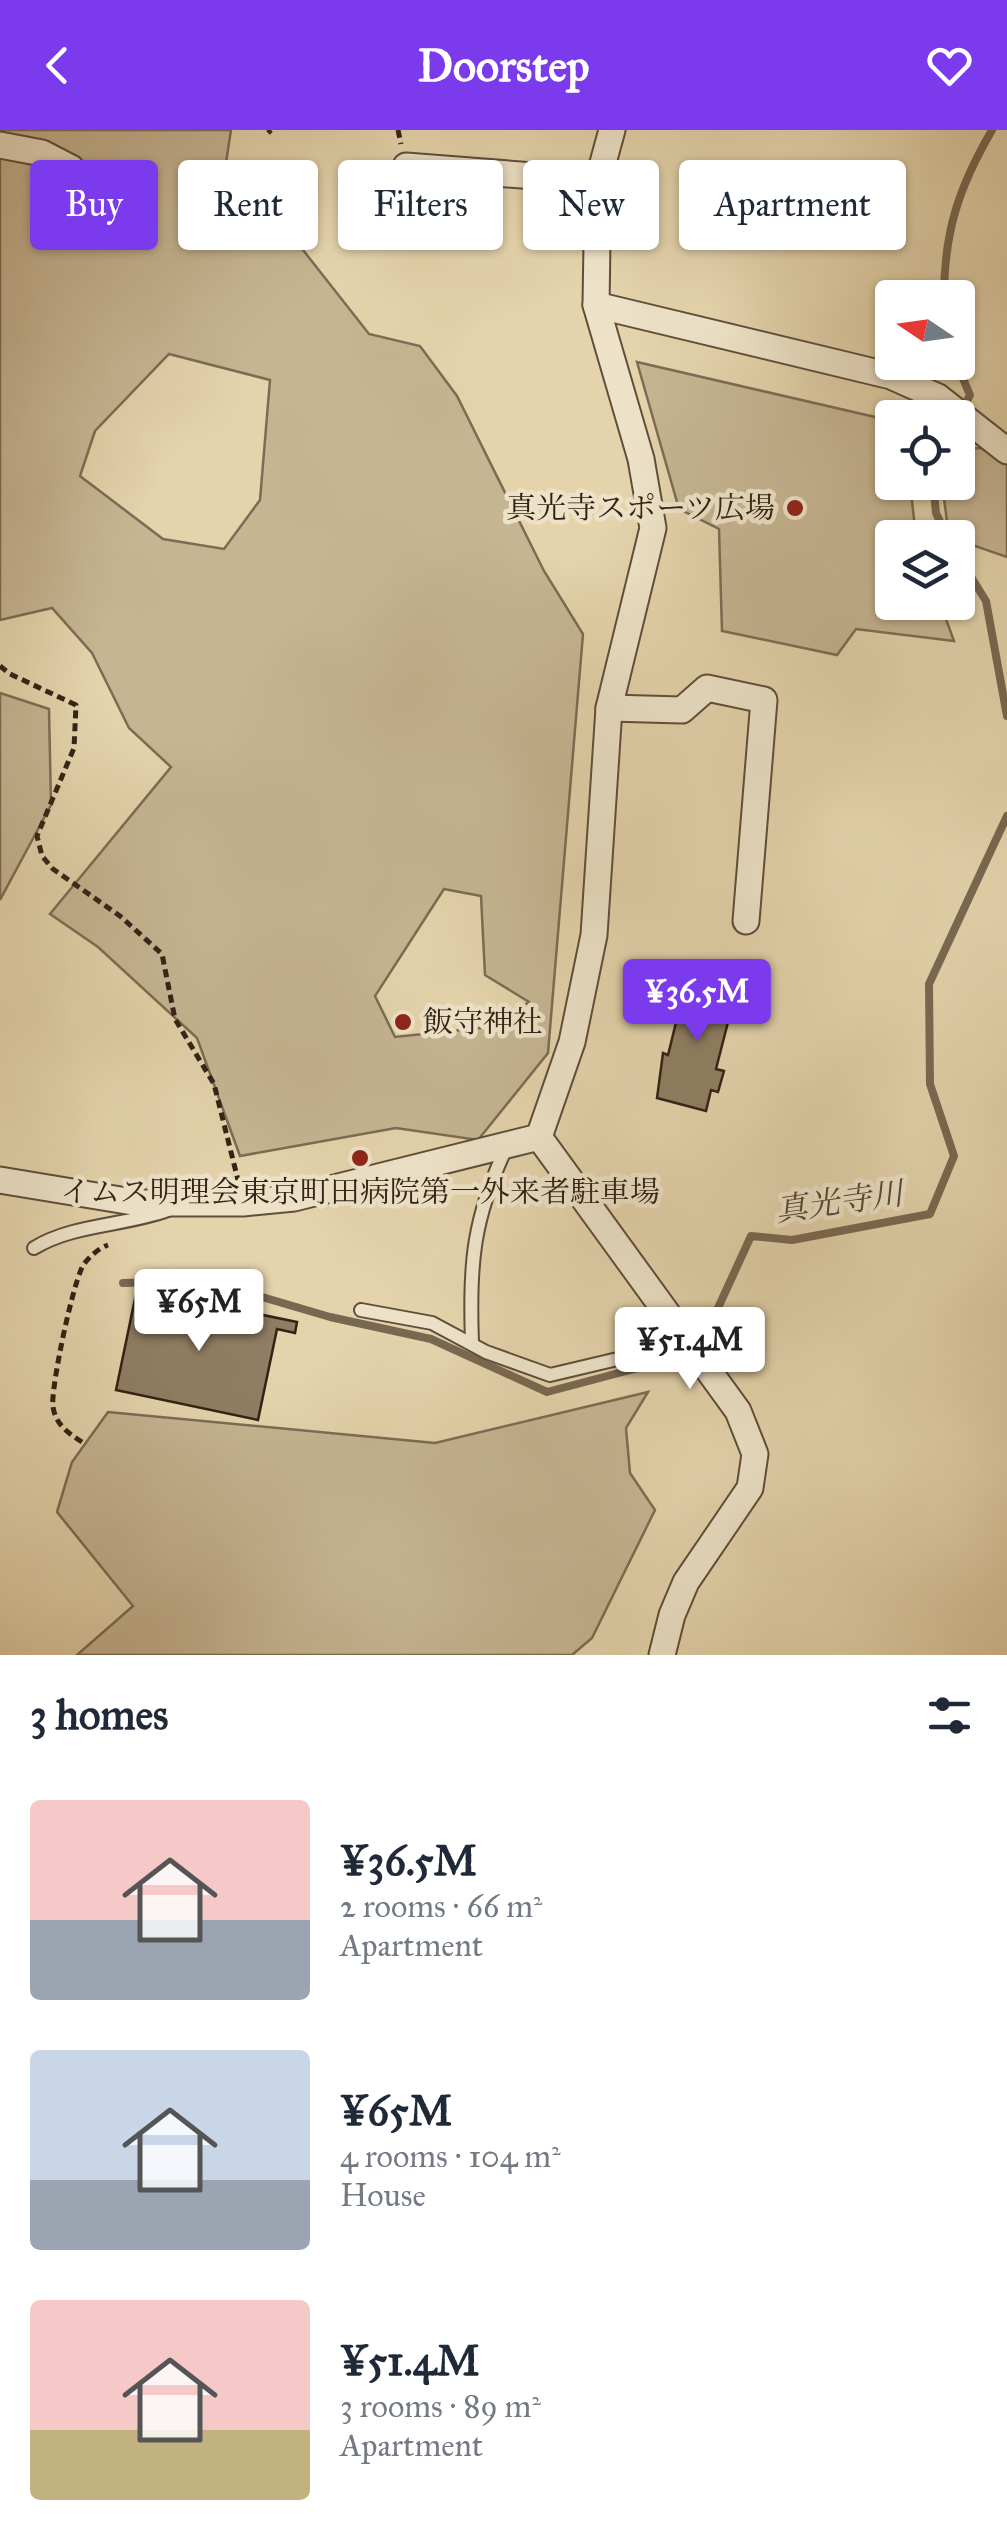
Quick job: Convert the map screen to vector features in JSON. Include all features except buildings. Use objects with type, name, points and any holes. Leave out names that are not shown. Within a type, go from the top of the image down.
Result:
[{"type":"street","points":[[604,160],[612,130]]},
{"type":"street","points":[[0,146],[42,153],[56,160]]},
{"type":"street","points":[[540,1137],[572,1042],[594,935],[609,708],[653,528],[644,473],[596,305],[597,250]]},
{"type":"street","points":[[596,305],[891,376],[938,397],[971,419],[1007,452]]},
{"type":"street","points":[[609,708],[682,710],[707,688],[764,700],[746,920]]},
{"type":"street","points":[[0,1180],[140,1204],[243,1203],[294,1198],[540,1137]]},
{"type":"street","points":[[540,1137],[738,1411],[755,1454],[750,1488],[686,1582],[672,1614],[662,1655]]},
{"type":"lane","points":[[472,1342],[471,1255],[479,1218],[507,1146]]},
{"type":"lane","points":[[34,1248],[52,1237],[140,1221],[185,1204]]},
{"type":"lane","points":[[362,1310],[432,1323],[486,1352],[550,1375],[685,1342]]},
{"type":"path","points":[[0,666],[76,704],[74,748],[37,836],[42,856],[52,870],[120,916],[162,954],[175,1018],[214,1084],[243,1203]]},
{"type":"path","points":[[82,1442],[63,1429],[53,1410],[53,1387],[71,1298],[82,1266],[102,1246],[114,1244]]},
{"type":"shaded area","points":[[0,130],[231,130],[226,160],[178,160],[178,250],[303,250],[369,334],[420,346],[457,396],[544,571],[583,634],[548,1053],[478,1140],[396,1128],[240,1156],[197,1038],[98,947],[50,914],[171,767],[129,728],[92,653],[52,608],[0,620]],"holes":[[[169,354],[270,380],[260,500],[224,549],[163,539],[80,476],[95,431]],[[444,889],[481,896],[485,975],[529,1002],[490,1027],[395,1037],[375,996]]]},
{"type":"shaded area","name":"真光寺スポーツ広場","points":[[637,362],[875,417],[875,500],[912,500],[914,520],[875,520],[875,620],[946,620],[954,641],[856,629],[837,655],[722,631],[719,529],[679,509]]},
{"type":"shaded area","points":[[975,448],[1007,449],[1007,557],[975,546],[975,520],[947,520],[944,500],[975,500]]},
{"type":"shaded area","points":[[0,693],[49,709],[51,805],[0,900]]},
{"type":"shaded area","points":[[648,1392],[626,1428],[630,1473],[655,1510],[592,1638],[572,1655],[77,1655],[133,1606],[57,1512],[72,1462],[108,1412],[435,1443]]},
{"type":"waterway","name":"真光寺川","points":[[945,280],[956,210],[992,130]]},
{"type":"waterway","name":"真光寺川","points":[[964,380],[970,395],[968,400]]},
{"type":"waterway","name":"真光寺川","points":[[935,500],[939,520]]},
{"type":"waterway","name":"真光寺川","points":[[975,583],[986,601],[1007,716]]},
{"type":"waterway","name":"真光寺川","points":[[701,1345],[751,1236],[792,1240],[930,1214],[954,1156],[930,1084],[929,984],[1007,816]]},
{"type":"waterway","name":"真光寺川","points":[[123,1283],[160,1282],[163,1278],[245,1292],[330,1317],[431,1339],[547,1392],[679,1357]]},
{"type":"place","name":"真光寺スポーツ広場","points":[[795,508]]},
{"type":"place","name":"飯守神社","points":[[403,1022]]},
{"type":"place","name":"イムス明理会東京町田病院第一外来者駐車場","points":[[360,1158]]}]
